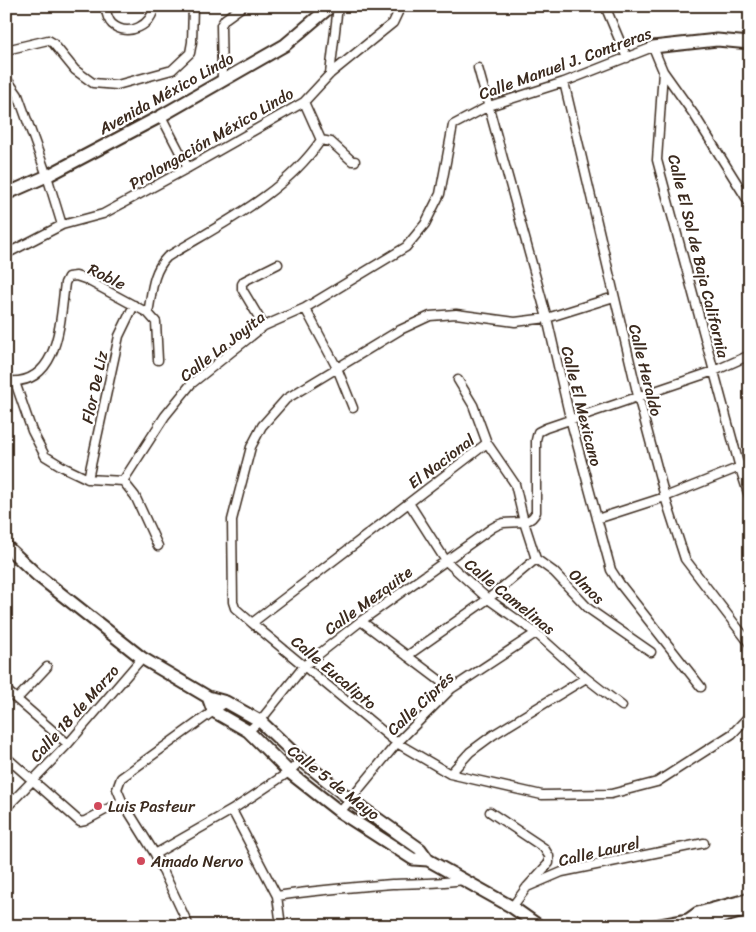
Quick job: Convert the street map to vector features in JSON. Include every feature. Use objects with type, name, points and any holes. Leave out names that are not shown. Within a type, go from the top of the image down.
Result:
[{"type":"street","points":[[105,6],[111,24],[121,30],[130,30],[142,26],[150,18],[154,6]]},
{"type":"street","points":[[6,50],[48,40],[53,43],[75,70],[93,83],[118,85],[172,70],[190,53],[193,6]]},
{"type":"street","points":[[222,81],[221,25],[244,6]]},
{"type":"street","name":"Avenida México Lindo","points":[[6,194],[46,176],[161,116],[285,45],[331,6]]},
{"type":"street","points":[[330,74],[338,6]]},
{"type":"street","name":"Prolongación México Lindo","points":[[6,254],[62,225],[103,214],[304,102],[330,74],[393,22],[401,6]]},
{"type":"street","points":[[606,6],[627,58]]},
{"type":"street","name":"Calle Manuel J. Contreras","points":[[454,125],[489,106],[564,82],[653,47],[717,40],[750,43]]},
{"type":"street","name":"Calle El Sol de Baja California","points":[[653,47],[662,71],[657,160],[750,499]]},
{"type":"street","name":"Calle El Mexicano","points":[[478,68],[546,318],[570,418],[611,570],[702,687]]},
{"type":"street","points":[[662,71],[696,116],[750,204]]},
{"type":"street","points":[[6,78],[18,95],[62,225]]},
{"type":"street","name":"Calle Heraldo","points":[[564,82],[638,396],[685,559],[750,644]]},
{"type":"street","points":[[304,102],[321,140]]},
{"type":"street","points":[[161,116],[188,168]]},
{"type":"street","name":"Calle La Joyita","points":[[123,481],[165,416],[191,384],[264,326],[305,308],[406,247],[425,224],[440,194],[454,125]]},
{"type":"street","points":[[321,140],[331,142],[355,162]]},
{"type":"street","points":[[158,360],[156,322],[148,313],[156,271],[163,261],[264,198],[310,156],[321,140]]},
{"type":"street","points":[[264,326],[242,289],[242,284],[244,281],[278,264]]},
{"type":"street","name":"Roble","points":[[15,382],[22,382],[37,375],[45,367],[57,338],[65,282],[68,277],[76,276],[85,279],[148,313]]},
{"type":"street","name":"Calle Eucalipto","points":[[614,297],[546,318],[515,322],[456,314],[430,316],[400,330],[286,400],[262,426],[251,448],[232,520],[233,602],[235,608],[397,742],[450,774],[542,795],[611,794],[657,782],[732,734],[750,715]]},
{"type":"street","name":"Flor De Liz","points":[[88,479],[119,336],[134,305]]},
{"type":"street","points":[[305,308],[338,368],[353,408]]},
{"type":"street","points":[[407,656],[488,599],[536,559],[524,522],[531,519],[536,512],[536,440],[538,432],[570,418],[714,370],[750,355]]},
{"type":"street","points":[[458,380],[473,405],[487,443]]},
{"type":"street","points":[[6,381],[15,382],[32,431],[45,456],[88,479],[123,481],[135,496],[158,546]]},
{"type":"street","name":"El Nacional","points":[[252,622],[487,443],[515,484],[524,522]]},
{"type":"street","points":[[597,519],[666,497],[750,464]]},
{"type":"street","name":"Calle Camelinas","points":[[409,503],[446,561],[488,599],[536,633],[586,678],[622,706]]},
{"type":"street","name":"Calle Mezquite","points":[[248,731],[260,720],[305,665],[362,621],[500,523],[524,522]]},
{"type":"street","name":"Calle 5 de Mayo","points":[[6,546],[37,575],[142,658],[208,697],[226,702],[260,720],[301,760],[351,800],[420,849],[428,860],[512,907],[539,926]]},
{"type":"street","name":"Olmos","points":[[536,559],[554,572],[589,610],[651,652]]},
{"type":"street","points":[[362,621],[451,689]]},
{"type":"street","name":"Calle Ciprés","points":[[340,812],[397,742],[451,689],[536,633]]},
{"type":"street","name":"Calle 18 de Marzo","points":[[6,808],[68,744],[142,658]]},
{"type":"street","points":[[17,699],[47,667]]},
{"type":"street","points":[[450,774],[470,752],[494,734],[586,678]]},
{"type":"street","points":[[6,690],[68,744]]},
{"type":"street","points":[[208,697],[213,711]]},
{"type":"street","points":[[189,926],[155,854],[122,801],[117,789],[122,778],[226,702]]},
{"type":"street","name":"Calle 5 de Mayo","points":[[213,711],[248,731],[289,772],[340,812],[413,860],[428,860]]},
{"type":"street","points":[[6,757],[80,822],[122,801]]},
{"type":"street","points":[[155,854],[232,810],[289,772],[301,760]]},
{"type":"street","points":[[232,810],[277,896],[282,926]]},
{"type":"street","points":[[490,812],[544,848],[550,856],[549,863],[527,887]]},
{"type":"street","name":"Calle Laurel","points":[[512,907],[527,887],[562,872],[704,843]]},
{"type":"street","points":[[277,896],[328,888],[396,884],[437,884],[462,880]]},
{"type":"street","points":[[697,920],[750,899]]},
{"type":"street","points":[[655,926],[750,909]]},
{"type":"place","name":"Luis Pasteur","points":[[98,806]]},
{"type":"place","name":"Amado Nervo","points":[[141,861]]}]
